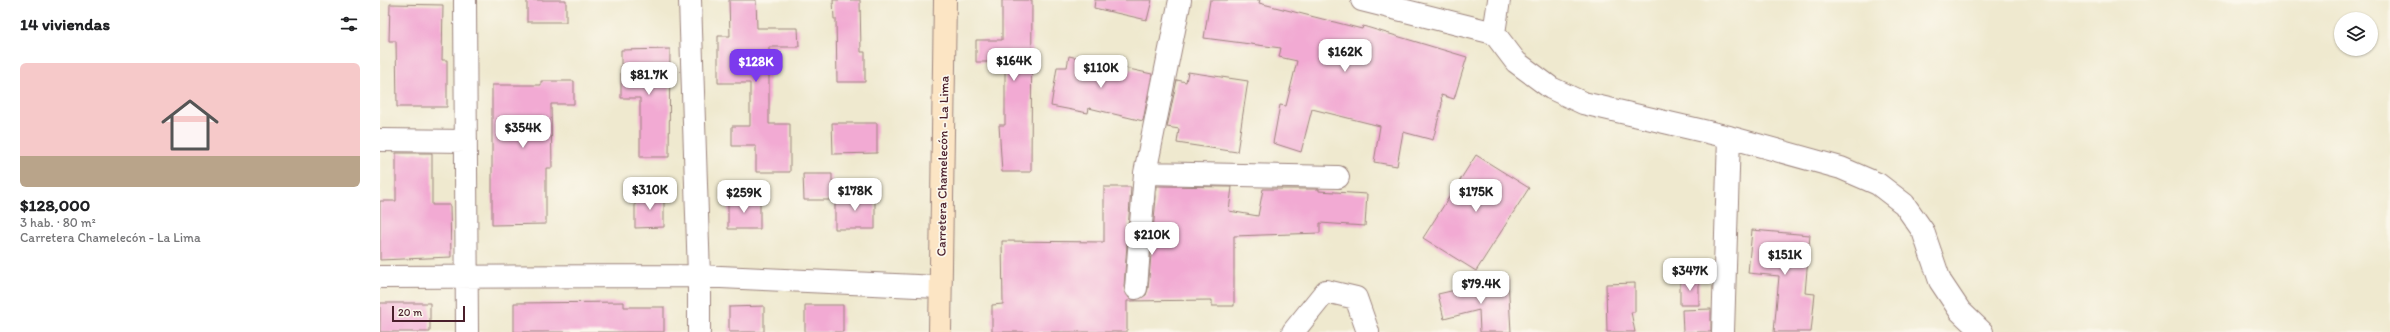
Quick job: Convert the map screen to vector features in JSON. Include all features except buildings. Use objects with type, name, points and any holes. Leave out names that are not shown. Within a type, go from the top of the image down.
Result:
[{"type":"street","points":[[465,0],[467,332]]},
{"type":"street","points":[[690,0],[699,276],[699,332]]},
{"type":"street","name":"Carretera Chamelecón - La Lima","points":[[940,332],[939,287],[945,0]]},
{"type":"street","points":[[1136,288],[1145,173],[1180,0]]},
{"type":"street","points":[[1362,0],[1389,3],[1494,33],[1516,62],[1551,88],[1583,103],[1729,136],[1841,168],[1878,184],[1904,204],[1923,231],[1940,281],[1960,311],[1982,332]]},
{"type":"street","points":[[1494,33],[1499,0]]},
{"type":"street","points":[[1723,332],[1729,136]]},
{"type":"street","points":[[380,140],[466,141]]},
{"type":"street","points":[[1145,173],[1338,176]]},
{"type":"street","points":[[380,277],[699,276],[939,287]]},
{"type":"street","points":[[1293,332],[1326,291],[1356,298],[1368,332]]}]
